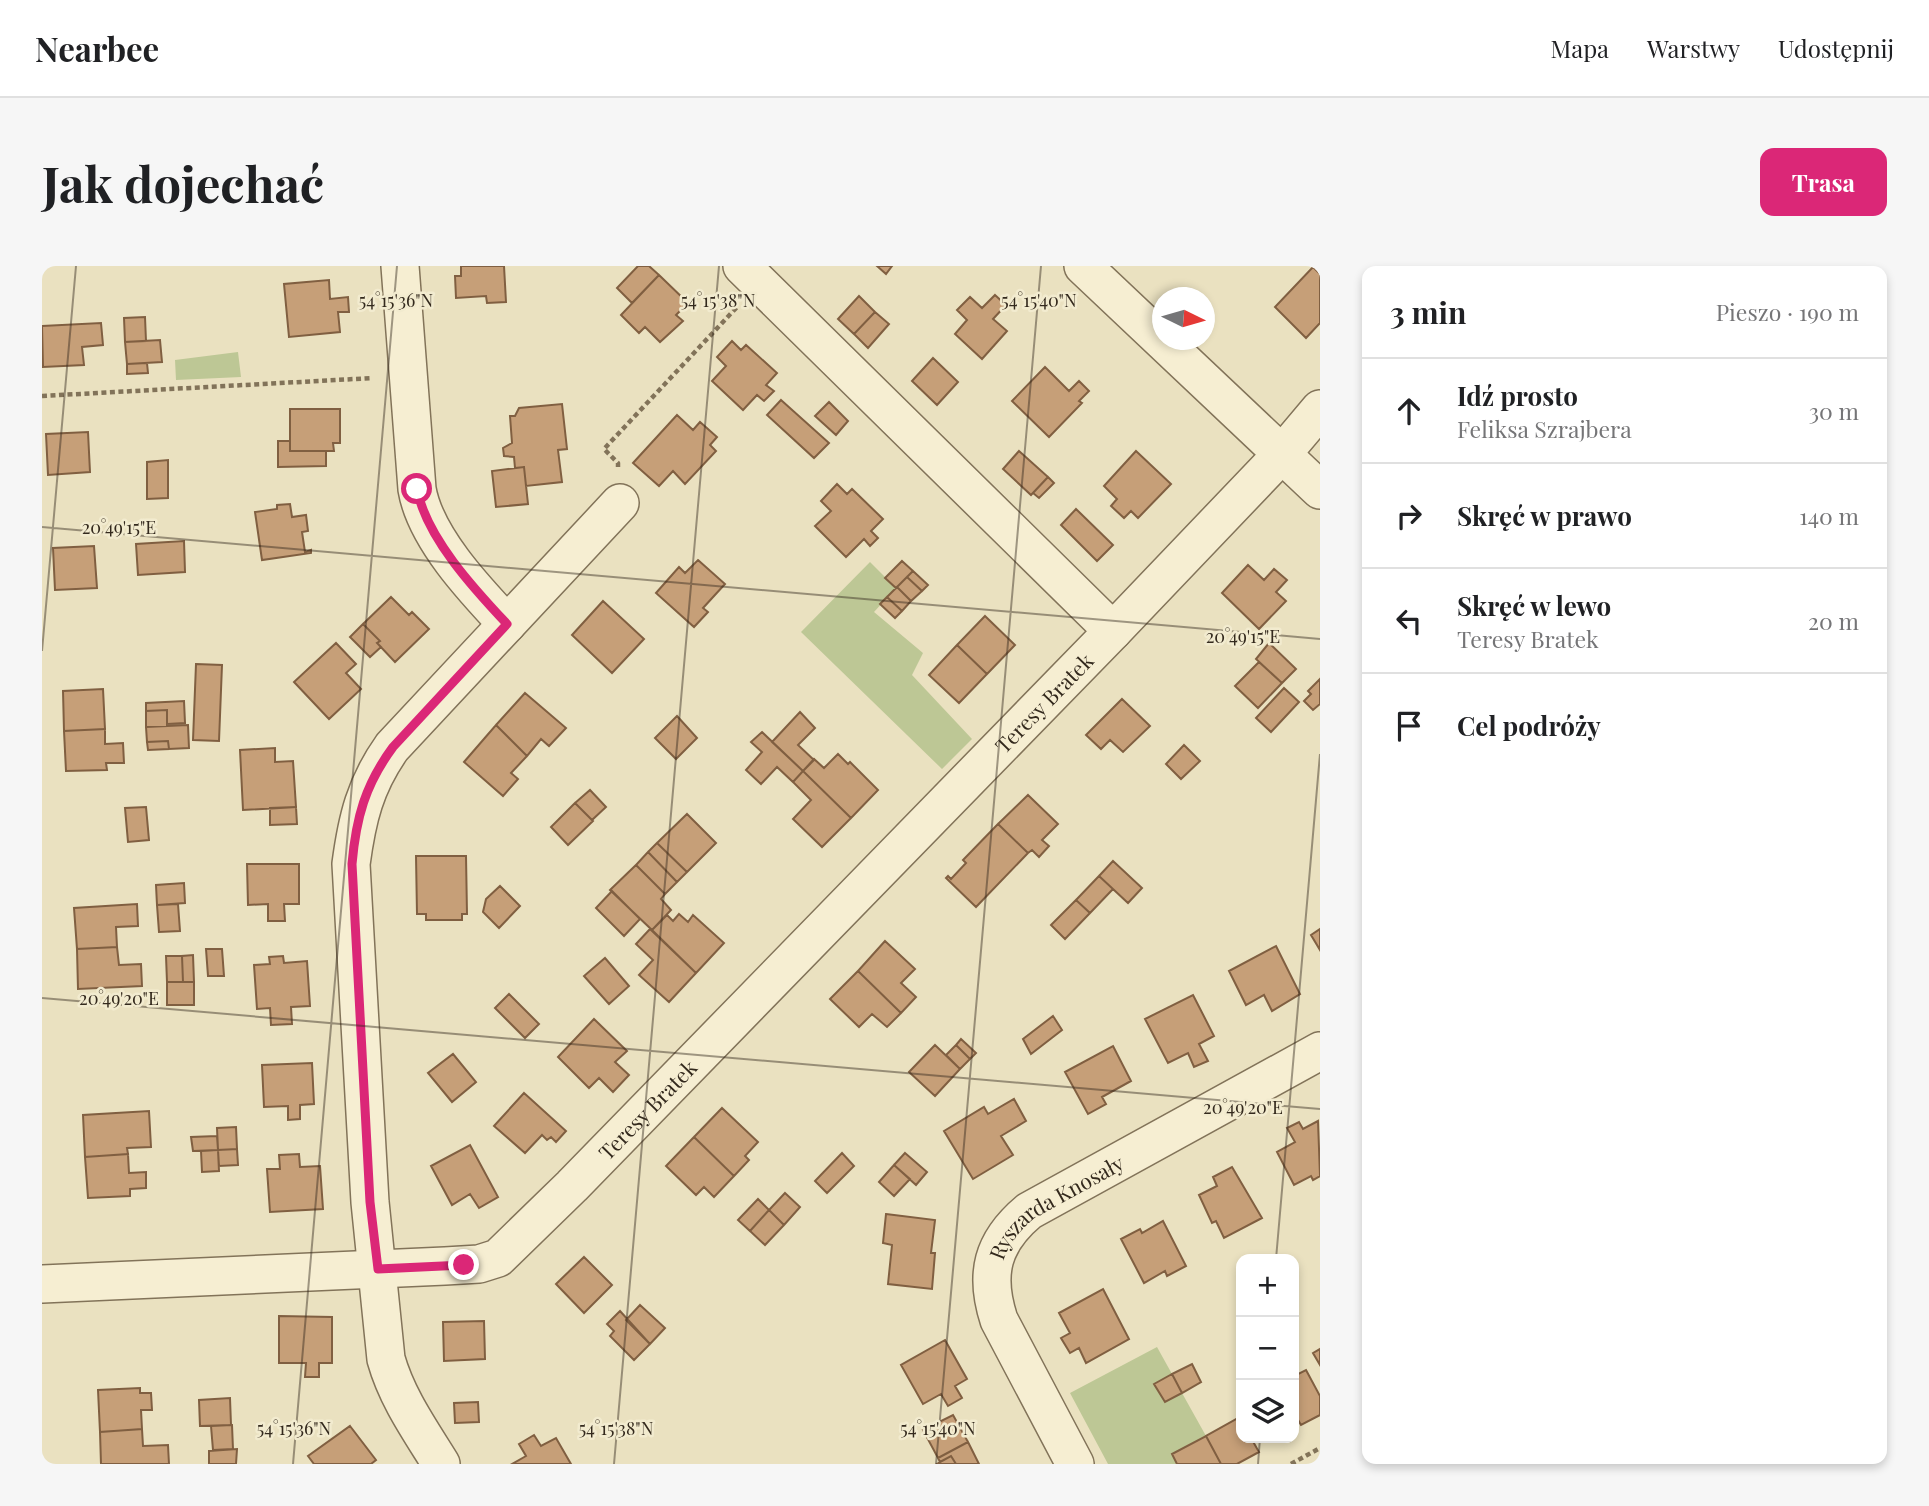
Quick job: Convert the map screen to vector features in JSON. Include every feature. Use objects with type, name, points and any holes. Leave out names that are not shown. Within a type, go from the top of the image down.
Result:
[{"type":"street","points":[[400,266],[420,508],[428,524],[478,593],[507,624]]},
{"type":"street","points":[[1083,266],[1320,490]]},
{"type":"street","points":[[751,274],[1113,631]]},
{"type":"street","name":"Teresy Bratek","points":[[42,1284],[479,1264],[498,1258],[1113,631],[1282,454],[1320,409]]},
{"type":"street","points":[[441,1464],[392,1381],[386,1359],[370,1202],[352,864],[358,815],[368,788],[393,747],[620,503]]},
{"type":"street","name":"Ryszarda Knosały","points":[[1075,1464],[999,1320],[993,1302],[991,1280],[994,1258],[1003,1238],[1012,1226],[1030,1211],[1320,1051]]},
{"type":"path","points":[[620,503],[618,463],[604,449],[751,274]]},
{"type":"path","points":[[42,396],[409,376]]},
{"type":"path","points":[[1291,1464],[1320,1448]]},
{"type":"green space","points":[[238,352],[241,377],[176,380],[175,360]]},
{"type":"green space","points":[[870,562],[896,588],[874,612],[923,653],[912,675],[972,739],[942,769],[801,632]]},
{"type":"green space","points":[[1157,1347],[1172,1374],[1155,1385],[1165,1402],[1182,1393],[1206,1436],[1172,1454],[1177,1464],[1108,1464],[1070,1393]]},
{"type":"building","points":[[461,266],[504,266],[506,302],[487,303],[486,296],[456,298],[455,276],[461,276]]},
{"type":"building","points":[[638,266],[649,266],[659,275],[632,303],[617,288]]},
{"type":"building","points":[[877,266],[892,266],[886,274]]},
{"type":"building","points":[[1313,267],[1320,274],[1320,323],[1306,338],[1275,307]]},
{"type":"building","points":[[659,275],[688,303],[676,315],[683,321],[660,342],[645,327],[639,333],[621,315]]},
{"type":"building","points":[[329,280],[330,299],[348,297],[349,312],[338,312],[340,332],[289,337],[284,284]]},
{"type":"building","points":[[995,295],[1006,305],[993,319],[1007,331],[982,359],[955,334],[967,320],[957,310],[970,297],[982,308]]},
{"type":"building","points":[[859,296],[875,312],[854,334],[838,319]]},
{"type":"building","points":[[875,312],[889,324],[868,348],[854,334]]},
{"type":"building","points":[[145,317],[146,341],[125,342],[124,318]]},
{"type":"building","points":[[101,323],[103,345],[82,347],[84,365],[43,367],[42,326]]},
{"type":"building","points":[[160,340],[162,362],[127,364],[125,342]]},
{"type":"building","points":[[732,341],[741,350],[746,345],[777,373],[766,385],[774,391],[764,401],[757,395],[743,410],[712,381],[726,366],[717,357]]},
{"type":"building","points":[[933,358],[958,382],[937,405],[912,381]]},
{"type":"building","points":[[147,363],[148,373],[127,374],[127,364]]},
{"type":"building","points":[[1045,367],[1069,391],[1079,381],[1089,391],[1079,401],[1082,403],[1049,437],[1012,401]]},
{"type":"building","points":[[781,400],[829,443],[814,458],[767,415]]},
{"type":"building","points":[[829,402],[848,421],[836,435],[815,416]]},
{"type":"building","points":[[562,404],[567,449],[558,450],[562,482],[526,486],[524,467],[515,468],[514,457],[504,456],[503,448],[512,443],[510,416],[515,416],[519,408]]},
{"type":"building","points":[[290,409],[340,409],[340,443],[333,443],[334,451],[290,451]]},
{"type":"building","points":[[677,415],[693,430],[700,422],[717,437],[710,445],[716,451],[685,484],[673,471],[659,486],[633,463]]},
{"type":"building","points":[[88,432],[90,472],[48,475],[46,434]]},
{"type":"building","points":[[278,441],[290,441],[290,451],[326,451],[326,466],[278,467]]},
{"type":"building","points":[[1019,451],[1048,477],[1031,495],[1003,469]]},
{"type":"building","points":[[1136,451],[1171,484],[1138,518],[1131,511],[1124,518],[1111,506],[1117,499],[1104,486]]},
{"type":"building","points":[[168,460],[168,498],[147,499],[147,462]]},
{"type":"building","points":[[524,467],[528,504],[496,507],[492,471]]},
{"type":"building","points":[[1048,477],[1054,483],[1039,498],[1033,493]]},
{"type":"building","points":[[837,484],[847,494],[852,489],[883,519],[871,531],[878,538],[870,546],[864,539],[846,557],[815,526],[831,511],[821,501]]},
{"type":"building","points":[[290,504],[292,517],[306,515],[308,531],[302,532],[305,552],[311,550],[311,553],[262,560],[255,512]]},
{"type":"building","points":[[1076,509],[1113,545],[1097,561],[1061,525]]},
{"type":"building","points":[[184,541],[185,572],[138,575],[136,544]]},
{"type":"building","points":[[94,546],[97,588],[55,590],[53,548]]},
{"type":"building","points":[[698,560],[725,584],[703,608],[708,612],[694,627],[656,593],[679,567],[685,573]]},
{"type":"building","points":[[902,561],[913,571],[896,588],[885,578]]},
{"type":"building","points":[[1248,565],[1264,580],[1274,569],[1287,580],[1276,592],[1286,601],[1259,629],[1222,593]]},
{"type":"building","points":[[913,571],[928,585],[922,591],[907,577]]},
{"type":"building","points":[[907,577],[922,591],[911,601],[897,587]]},
{"type":"building","points":[[897,587],[911,601],[902,611],[887,597]]},
{"type":"building","points":[[391,597],[409,615],[412,612],[429,629],[395,662],[363,624]]},
{"type":"building","points":[[887,597],[902,611],[895,618],[880,604]]},
{"type":"building","points":[[603,601],[644,639],[612,673],[572,635]]},
{"type":"building","points":[[985,616],[1015,645],[987,674],[957,645]]},
{"type":"building","points":[[363,624],[380,641],[377,643],[381,647],[370,657],[350,637]]},
{"type":"building","points":[[336,643],[356,664],[346,673],[361,689],[329,719],[294,682]]},
{"type":"building","points":[[1269,643],[1296,669],[1282,683],[1256,659]]},
{"type":"building","points":[[957,645],[987,674],[959,703],[929,675]]},
{"type":"building","points":[[1259,662],[1282,683],[1258,708],[1235,686]]},
{"type":"building","points":[[196,664],[222,665],[219,741],[193,740]]},
{"type":"building","points":[[1320,679],[1320,704],[1313,710],[1304,701],[1311,694],[1308,691]]},
{"type":"building","points":[[1284,688],[1299,702],[1271,732],[1256,718]]},
{"type":"building","points":[[103,689],[105,729],[64,731],[63,691]]},
{"type":"building","points":[[525,693],[566,728],[549,746],[541,739],[527,756],[496,725]]},
{"type":"building","points":[[1122,699],[1150,726],[1123,752],[1110,740],[1101,749],[1086,735]]},
{"type":"building","points":[[184,701],[185,723],[167,724],[167,710],[146,711],[146,703]]},
{"type":"building","points":[[167,710],[167,726],[146,727],[146,711]]},
{"type":"building","points":[[800,712],[815,728],[798,745],[814,760],[803,771],[772,742]]},
{"type":"building","points":[[677,716],[697,738],[676,759],[655,738]]},
{"type":"building","points":[[188,725],[189,748],[169,749],[168,741],[147,742],[146,727]]},
{"type":"building","points":[[496,725],[527,756],[511,773],[518,779],[503,796],[464,762]]},
{"type":"building","points":[[105,729],[105,744],[123,743],[124,763],[106,763],[107,770],[66,771],[64,731]]},
{"type":"building","points":[[762,732],[803,771],[793,782],[777,767],[761,784],[746,770],[762,752],[751,742]]},
{"type":"building","points":[[168,741],[169,749],[148,750],[147,742]]},
{"type":"building","points":[[1184,745],[1200,761],[1181,779],[1166,764]]},
{"type":"building","points":[[275,748],[275,762],[293,761],[296,807],[243,810],[240,750]]},
{"type":"building","points":[[838,754],[878,790],[851,818],[803,771],[814,759],[824,768]]},
{"type":"building","points":[[803,771],[851,818],[822,847],[793,819],[811,800],[793,782]]},
{"type":"building","points":[[590,790],[606,807],[592,820],[575,803]]},
{"type":"building","points":[[1028,795],[1058,824],[1042,840],[1049,846],[1039,857],[1032,850],[1028,853],[998,824]]},
{"type":"building","points":[[575,803],[593,821],[568,845],[551,827]]},
{"type":"building","points":[[146,807],[149,840],[128,842],[125,808]]},
{"type":"building","points":[[296,807],[297,824],[270,825],[270,808]]},
{"type":"building","points":[[687,814],[716,843],[687,872],[657,843]]},
{"type":"building","points":[[998,824],[1028,853],[976,907],[946,878],[948,876],[951,879],[966,863],[963,860]]},
{"type":"building","points":[[657,843],[687,872],[677,882],[648,852]]},
{"type":"building","points":[[648,852],[677,882],[665,894],[636,865]]},
{"type":"building","points":[[416,856],[466,856],[467,914],[462,914],[462,920],[426,920],[426,914],[417,914]]},
{"type":"building","points":[[1113,861],[1142,888],[1128,903],[1099,876]]},
{"type":"building","points":[[247,864],[299,864],[299,904],[284,904],[285,921],[268,921],[268,904],[248,905]]},
{"type":"building","points":[[636,865],[665,894],[661,899],[671,910],[652,930],[610,890]]},
{"type":"building","points":[[1099,876],[1113,889],[1090,913],[1076,900]]},
{"type":"building","points":[[184,883],[185,903],[157,905],[156,885]]},
{"type":"building","points":[[500,886],[520,906],[499,928],[483,912],[486,899]]},
{"type":"building","points":[[612,891],[640,919],[624,936],[596,908]]},
{"type":"building","points":[[1076,900],[1090,913],[1065,939],[1051,925]]},
{"type":"building","points":[[137,904],[138,926],[116,927],[117,947],[77,949],[74,908]]},
{"type":"building","points":[[178,904],[180,931],[159,932],[157,905]]},
{"type":"building","points":[[679,914],[688,922],[693,915],[724,943],[696,973],[652,930],[667,915],[673,921]]},
{"type":"building","points":[[650,929],[696,973],[669,1002],[639,975],[653,960],[636,944]]},
{"type":"building","points":[[1320,929],[1320,950],[1311,935]]},
{"type":"building","points":[[885,941],[915,969],[901,983],[916,997],[901,1013],[858,971]]},
{"type":"building","points":[[1276,946],[1300,994],[1272,1011],[1264,995],[1246,1005],[1229,971]]},
{"type":"building","points":[[117,947],[119,965],[141,964],[142,986],[78,989],[77,949]]},
{"type":"building","points":[[206,949],[222,949],[224,976],[208,976]]},
{"type":"building","points":[[193,955],[194,982],[183,982],[182,956]]},
{"type":"building","points":[[166,956],[182,956],[183,982],[167,982]]},
{"type":"building","points":[[283,956],[284,963],[307,961],[310,1006],[291,1007],[292,1024],[271,1025],[270,1008],[257,1009],[254,965],[270,964],[269,957]]},
{"type":"building","points":[[605,958],[629,986],[609,1004],[584,976]]},
{"type":"building","points":[[858,971],[901,1013],[887,1027],[872,1014],[859,1027],[830,999]]},
{"type":"building","points":[[167,982],[194,982],[194,1005],[167,1005]]},
{"type":"building","points":[[509,994],[539,1024],[525,1038],[495,1008]]},
{"type":"building","points":[[1193,995],[1214,1036],[1199,1044],[1208,1061],[1194,1067],[1188,1053],[1168,1063],[1145,1019]]},
{"type":"building","points":[[1053,1016],[1062,1030],[1031,1054],[1023,1039]]},
{"type":"building","points":[[594,1019],[627,1051],[615,1062],[629,1075],[613,1092],[599,1078],[589,1088],[558,1057]]},
{"type":"building","points":[[961,1039],[976,1053],[970,1059],[956,1045]]},
{"type":"building","points":[[935,1045],[960,1069],[935,1096],[909,1072]]},
{"type":"building","points":[[956,1045],[970,1059],[960,1069],[946,1055]]},
{"type":"building","points":[[1113,1046],[1131,1081],[1102,1097],[1106,1104],[1088,1114],[1065,1072]]},
{"type":"building","points":[[453,1054],[476,1082],[452,1102],[428,1073]]},
{"type":"building","points":[[312,1063],[314,1104],[300,1105],[300,1119],[288,1120],[288,1106],[264,1107],[262,1065]]},
{"type":"building","points":[[524,1093],[566,1131],[556,1142],[551,1137],[547,1140],[542,1135],[525,1153],[494,1126]]},
{"type":"building","points":[[1014,1099],[1026,1121],[1001,1136],[1013,1155],[973,1179],[944,1131],[984,1107],[988,1114]]},
{"type":"building","points":[[722,1108],[758,1142],[745,1156],[749,1160],[734,1176],[694,1137]]},
{"type":"building","points":[[149,1111],[151,1147],[127,1148],[128,1154],[85,1157],[83,1115]]},
{"type":"building","points":[[1318,1121],[1320,1176],[1313,1180],[1311,1176],[1294,1185],[1277,1152],[1295,1142],[1287,1128],[1299,1122],[1303,1129]]},
{"type":"building","points":[[236,1127],[237,1149],[218,1150],[217,1128]]},
{"type":"building","points":[[217,1136],[218,1150],[193,1151],[191,1137]]},
{"type":"building","points":[[694,1137],[734,1176],[714,1197],[704,1187],[696,1195],[666,1166]]},
{"type":"building","points":[[470,1145],[498,1197],[479,1208],[470,1194],[452,1205],[431,1166]]},
{"type":"building","points":[[237,1149],[238,1165],[219,1166],[218,1150]]},
{"type":"building","points":[[218,1150],[219,1171],[202,1172],[201,1151]]},
{"type":"building","points":[[842,1153],[854,1166],[827,1193],[815,1181]]},
{"type":"building","points":[[905,1153],[927,1172],[916,1185],[894,1165]]},
{"type":"building","points":[[128,1154],[129,1173],[146,1172],[146,1188],[130,1189],[130,1196],[88,1198],[85,1157]]},
{"type":"building","points":[[299,1154],[300,1167],[320,1166],[323,1209],[270,1212],[267,1169],[280,1169],[279,1155]]},
{"type":"building","points":[[894,1165],[910,1179],[894,1196],[879,1182]]},
{"type":"building","points":[[1232,1167],[1262,1218],[1224,1238],[1216,1221],[1212,1223],[1199,1195],[1217,1186],[1213,1177]]},
{"type":"building","points":[[785,1193],[800,1207],[784,1225],[769,1210]]},
{"type":"building","points":[[758,1199],[769,1210],[750,1231],[738,1220]]},
{"type":"building","points":[[769,1210],[784,1225],[765,1245],[750,1231]]},
{"type":"building","points":[[886,1214],[935,1220],[931,1253],[935,1253],[932,1289],[888,1284],[892,1245],[883,1243]]},
{"type":"building","points":[[1163,1221],[1186,1266],[1167,1276],[1165,1271],[1144,1283],[1121,1239],[1140,1229],[1142,1233]]},
{"type":"building","points":[[584,1257],[612,1285],[584,1313],[556,1284]]},
{"type":"building","points":[[1103,1289],[1129,1339],[1086,1363],[1079,1348],[1070,1353],[1061,1338],[1070,1333],[1059,1313]]},
{"type":"building","points":[[640,1305],[665,1328],[650,1344],[626,1320]]},
{"type":"building","points":[[620,1311],[650,1344],[634,1360],[610,1336],[614,1331],[607,1324]]},
{"type":"building","points":[[279,1316],[332,1317],[332,1363],[319,1363],[319,1377],[305,1377],[306,1363],[279,1363]]},
{"type":"building","points":[[484,1321],[485,1359],[444,1361],[443,1322]]},
{"type":"building","points":[[945,1340],[967,1379],[955,1386],[962,1398],[948,1406],[941,1394],[923,1404],[901,1365]]},
{"type":"building","points":[[1320,1349],[1320,1365],[1313,1353]]},
{"type":"building","points":[[1192,1364],[1201,1382],[1182,1393],[1172,1374]]},
{"type":"building","points":[[1306,1370],[1320,1396],[1320,1415],[1301,1425],[1299,1422],[1299,1374]]},
{"type":"building","points":[[1172,1374],[1182,1393],[1165,1402],[1154,1384]]},
{"type":"building","points":[[140,1388],[140,1393],[151,1393],[152,1410],[141,1410],[142,1429],[100,1432],[98,1390]]},
{"type":"building","points":[[230,1398],[231,1425],[200,1426],[199,1400]]},
{"type":"building","points":[[478,1402],[479,1422],[455,1423],[454,1403]]},
{"type":"building","points":[[953,1415],[968,1442],[938,1458],[923,1430]]},
{"type":"building","points":[[1236,1419],[1236,1443],[1254,1443],[1259,1452],[1237,1464],[1221,1464],[1206,1436]]},
{"type":"building","points":[[232,1425],[233,1449],[213,1450],[211,1426]]},
{"type":"building","points":[[350,1426],[376,1460],[371,1464],[314,1464],[308,1456]]},
{"type":"building","points":[[142,1429],[143,1446],[168,1445],[169,1464],[101,1464],[100,1432]]},
{"type":"building","points":[[534,1435],[541,1446],[556,1438],[571,1464],[512,1464],[526,1456],[519,1444]]},
{"type":"building","points":[[1206,1436],[1221,1464],[1177,1464],[1172,1454]]},
{"type":"building","points":[[968,1442],[979,1464],[956,1464],[951,1456],[940,1462],[938,1458]]},
{"type":"building","points":[[237,1449],[236,1464],[209,1464],[209,1451]]},
{"type":"building","points":[[951,1456],[956,1464],[937,1464],[940,1462]]},
{"type":"route","points":[[417,489],[420,508],[428,524],[478,593],[507,624],[393,747],[368,788],[358,815],[352,864],[370,1202],[378,1269],[464,1265]]}]
